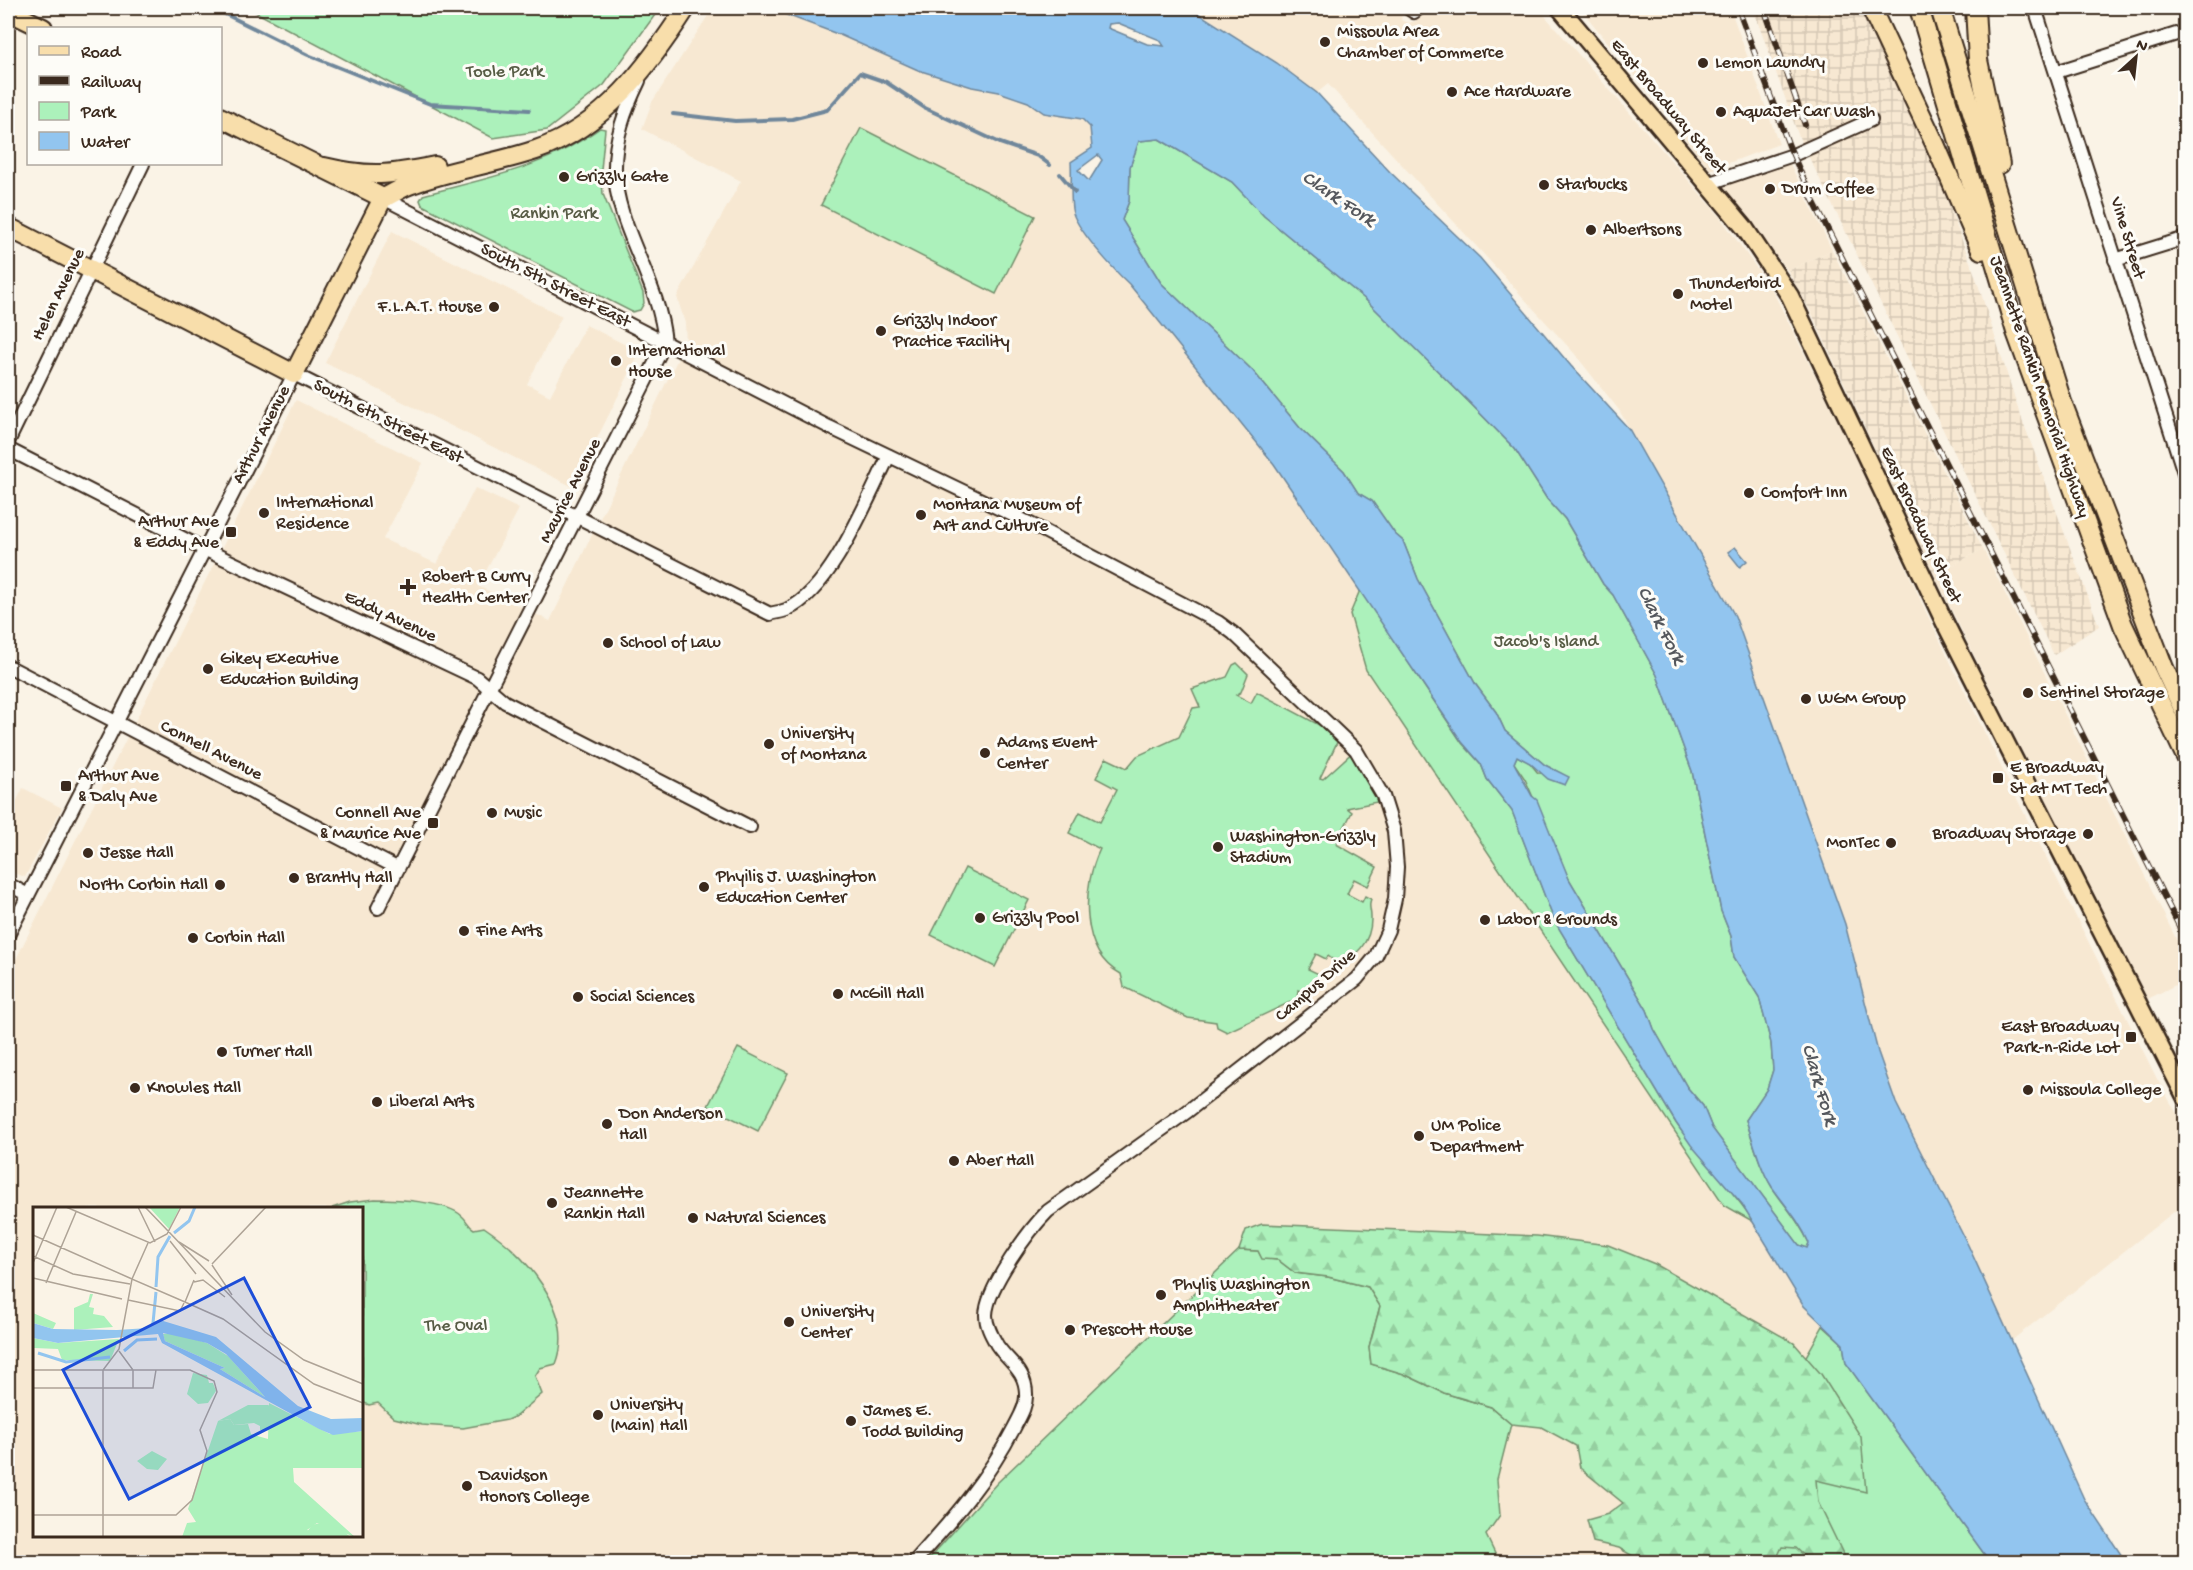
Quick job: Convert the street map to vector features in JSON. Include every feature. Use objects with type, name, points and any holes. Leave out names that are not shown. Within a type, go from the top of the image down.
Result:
[{"type":"highway","points":[[383,198],[409,185],[436,176],[538,149],[562,139],[593,118],[643,71],[686,8]]},
{"type":"highway","points":[[1871,8],[1935,144],[2016,332]]},
{"type":"highway","name":"Jeannette Rankin Memorial Highway","points":[[1919,8],[2016,332],[2123,625],[2186,757]]},
{"type":"highway","name":"Jeannette Rankin Memorial Highway","points":[[1940,8],[2062,402],[2164,668],[2186,715]]},
{"type":"highway","points":[[1975,8],[1978,60],[2022,269]]},
{"type":"highway","points":[[8,10],[42,27]]},
{"type":"highway","name":"South 5th Street East","points":[[222,118],[383,198]]},
{"type":"highway","points":[[324,167],[358,176],[382,176],[538,149]]},
{"type":"highway","name":"Arthur Avenue","points":[[294,374],[383,198]]},
{"type":"highway","name":"South 6th Street East","points":[[8,227],[294,374]]},
{"type":"main road","name":"East Broadway Street","points":[[1560,8],[1755,241],[1790,296],[1945,623],[2186,1098]]},
{"type":"street","name":"Vine Street","points":[[2035,8],[2115,260],[2181,450],[2186,479]]},
{"type":"street","points":[[2056,72],[2186,31]]},
{"type":"street","points":[[643,71],[622,120],[615,174],[626,219],[662,315],[665,343]]},
{"type":"street","points":[[1707,184],[1793,155],[1871,120]]},
{"type":"street","name":"Helen Avenue","points":[[8,442],[142,165]]},
{"type":"street","name":"South 5th Street East","points":[[383,198],[889,456]]},
{"type":"street","points":[[2115,260],[2186,238]]},
{"type":"street","name":"Maurice Avenue","points":[[378,908],[665,343]]},
{"type":"street","name":"South 6th Street East","points":[[294,374],[770,614],[788,609],[801,601],[825,575],[852,530],[889,456]]},
{"type":"street","name":"Arthur Avenue","points":[[8,935],[294,374]]},
{"type":"street","name":"Eddy Avenue","points":[[8,449],[204,549],[477,678],[505,702],[750,827]]},
{"type":"street","name":"Campus Drive","points":[[889,456],[1192,607],[1233,633],[1356,750],[1390,813],[1397,867],[1395,899],[1388,930],[1376,956],[1357,979],[1188,1111],[1048,1211],[1023,1241],[994,1292],[986,1315],[991,1335],[999,1348],[1019,1368],[1024,1380],[1025,1403],[1002,1452],[982,1483],[914,1563]]},
{"type":"street","name":"Connell Avenue","points":[[8,666],[397,868]]},
{"type":"street","points":[[8,884],[28,895]]},
{"type":"shaded area","name":"University of Montana","points":[[713,8],[768,8],[840,35],[918,70],[972,87],[999,92],[1028,102],[1044,113],[1082,119],[1090,127],[1092,148],[1071,162],[1072,212],[1079,225],[1110,267],[1129,283],[1274,464],[1360,590],[1350,614],[1724,1205],[1754,1222],[1804,1306],[1823,1326],[1691,1562],[8,1562],[8,975],[296,400],[423,463],[383,539],[437,564],[475,488],[519,509],[478,586],[550,621],[686,342],[685,323],[677,297],[741,181],[642,129],[652,102]]},
{"type":"shaded area","points":[[1205,8],[1393,8],[1402,15],[1401,20],[1409,23],[1431,8],[1538,8],[1717,213],[1771,288],[1853,450],[1926,612],[2013,791],[2156,1077],[2185,1128],[2185,1203],[2011,1341],[1968,1245],[1896,1103],[1878,1052],[1845,924],[1735,616],[1619,410],[1574,353],[1328,84],[1317,93],[1277,63],[1201,14]]},
{"type":"shaded area","points":[[1580,8],[1730,8],[1779,144],[1710,170]]},
{"type":"shaded area","points":[[1753,8],[1862,8],[1919,124],[1976,278],[2019,411],[2099,626],[2054,655],[1799,137]]},
{"type":"shaded area","points":[[1789,162],[1832,250],[1788,271],[1721,184]]},
{"type":"shaded area","points":[[392,231],[562,316],[527,384],[550,396],[586,325],[640,352],[573,487],[325,363]]},
{"type":"shaded area","points":[[1832,250],[1983,549],[1945,569],[1932,571],[1811,312],[1788,271]]},
{"type":"shaded area","points":[[1983,549],[2185,957],[2185,980],[2146,1000],[1932,571],[1945,569]]},
{"type":"shaded area","points":[[23,788],[62,808],[25,877],[8,871],[8,819]]},
{"type":"green space","name":"Toole Park","points":[[248,8],[660,8],[604,85],[547,130],[493,138]]},
{"type":"green space","name":"Rankin Park","points":[[600,128],[605,129],[601,170],[603,194],[643,293],[644,303],[640,310],[632,312],[422,205],[420,200],[423,195],[493,177],[537,162],[580,142]]},
{"type":"green space","points":[[861,128],[1035,216],[996,294],[821,205]]},
{"type":"green space","name":"Jacob's Island","points":[[1159,139],[1232,182],[1264,216],[1366,300],[1471,404],[1515,449],[1547,499],[1565,519],[1603,584],[1613,595],[1657,675],[1692,771],[1721,911],[1731,936],[1734,957],[1759,997],[1771,1043],[1773,1070],[1767,1089],[1746,1120],[1764,1171],[1772,1187],[1805,1235],[1809,1243],[1807,1248],[1799,1245],[1712,1128],[1703,1106],[1687,1087],[1654,1029],[1647,1010],[1569,879],[1525,779],[1514,763],[1517,756],[1530,763],[1538,773],[1562,774],[1545,765],[1505,731],[1496,712],[1476,685],[1418,579],[1403,541],[1395,534],[1372,501],[1358,493],[1344,471],[1300,428],[1253,371],[1161,283],[1122,220],[1129,201],[1130,167],[1139,141]]},
{"type":"green space","points":[[1360,590],[1462,743],[1481,764],[1487,779],[1512,811],[1554,920],[1676,1123],[1754,1222],[1724,1205],[1366,670],[1350,614]]},
{"type":"green space","name":"Washington-Grizzly Stadium","points":[[1237,663],[1248,674],[1241,692],[1236,695],[1251,703],[1257,692],[1340,736],[1320,778],[1323,779],[1355,750],[1362,761],[1377,802],[1347,808],[1352,812],[1336,844],[1377,867],[1368,886],[1354,879],[1347,894],[1362,902],[1365,896],[1371,899],[1369,934],[1356,954],[1334,966],[1333,960],[1328,956],[1326,959],[1316,954],[1308,969],[1321,975],[1310,996],[1298,990],[1297,999],[1227,1032],[1217,1027],[1216,1022],[1188,1018],[1124,987],[1121,974],[1107,964],[1097,950],[1091,935],[1088,899],[1094,864],[1100,849],[1069,833],[1080,812],[1100,822],[1117,789],[1096,778],[1106,758],[1127,768],[1137,756],[1179,737],[1193,708],[1200,707],[1192,689],[1227,677],[1233,665]]},
{"type":"green space","name":"Grizzly Pool","points":[[965,868],[1029,900],[995,967],[931,935]]},
{"type":"green space","points":[[738,1048],[788,1073],[758,1131],[708,1106]]},
{"type":"green space","name":"The Oval","points":[[375,1199],[395,1200],[445,1207],[455,1211],[474,1229],[484,1227],[515,1252],[543,1286],[553,1304],[559,1324],[561,1344],[556,1364],[540,1368],[535,1376],[542,1394],[516,1416],[507,1420],[463,1428],[422,1425],[394,1418],[378,1403],[369,1405],[363,1402],[363,1207],[335,1207],[350,1202]]},
{"type":"green space","points":[[1262,1224],[1537,1236],[1608,1245],[1655,1264],[1794,1343],[1821,1374],[1861,1437],[1866,1492],[1816,1480],[1818,1502],[1847,1562],[1811,1562],[1796,1548],[1782,1547],[1775,1562],[1643,1562],[1619,1548],[1593,1542],[1587,1520],[1608,1514],[1623,1503],[1580,1468],[1576,1446],[1541,1427],[1511,1424],[1491,1407],[1444,1393],[1404,1374],[1371,1364],[1369,1347],[1380,1306],[1368,1287],[1328,1277],[1295,1273],[1278,1260],[1262,1259],[1258,1251],[1239,1250],[1246,1230]]},
{"type":"green space","points":[[1239,1250],[1258,1251],[1262,1258],[1278,1260],[1295,1273],[1328,1277],[1368,1287],[1380,1306],[1369,1347],[1371,1364],[1404,1374],[1444,1393],[1491,1407],[1511,1424],[1497,1479],[1500,1515],[1486,1535],[1499,1562],[926,1562],[997,1483]]},
{"type":"green space","points":[[1823,1326],[1843,1344],[1846,1363],[1990,1562],[1691,1562]]},
{"type":"water","name":"Clark Fork","points":[[768,8],[1006,8],[1026,15],[1041,8],[1190,8],[1277,63],[1317,93],[1390,172],[1480,258],[1571,366],[1629,429],[1735,616],[1845,924],[1878,1052],[1896,1103],[1968,1245],[2084,1499],[2126,1562],[1990,1562],[1846,1363],[1843,1344],[1804,1306],[1742,1204],[1691,1145],[1676,1123],[1554,920],[1512,811],[1487,779],[1481,764],[1462,742],[1274,464],[1129,284],[1087,237],[1074,217],[1071,198],[1071,162],[1092,148],[1090,127],[1082,119],[1044,113],[1028,102],[999,92],[972,87],[918,70],[840,35]],"holes":[[[1118,23],[1160,40],[1164,46],[1147,44],[1108,28],[1109,24]],[[1159,139],[1232,182],[1264,216],[1366,300],[1515,449],[1547,499],[1565,519],[1603,584],[1613,595],[1657,675],[1692,771],[1721,911],[1731,936],[1734,957],[1759,997],[1771,1043],[1773,1070],[1767,1089],[1746,1120],[1764,1171],[1772,1187],[1801,1227],[1809,1243],[1807,1248],[1799,1245],[1712,1128],[1703,1106],[1687,1087],[1654,1029],[1647,1010],[1569,879],[1537,800],[1532,796],[1514,763],[1517,756],[1530,763],[1548,779],[1565,785],[1569,777],[1545,765],[1505,731],[1496,712],[1476,685],[1418,579],[1403,541],[1395,534],[1372,501],[1358,493],[1344,471],[1300,428],[1253,371],[1161,283],[1122,220],[1129,201],[1130,167],[1139,141]],[[1098,155],[1102,160],[1089,181],[1078,170]]]},
{"type":"water","points":[[1735,547],[1747,561],[1740,567],[1728,552]]},
{"type":"waterway","points":[[213,8],[308,55],[430,104],[529,110]]},
{"type":"waterway","points":[[673,114],[735,121],[792,119],[827,110],[860,73],[886,82],[925,108],[1000,143],[1038,156],[1050,165]]},
{"type":"waterway","points":[[1060,174],[1075,192]]},
{"type":"railway","points":[[1738,8],[1789,146],[1811,196],[2186,940]]},
{"type":"railway","points":[[1764,8],[1805,125]]},
{"type":"place","name":"Missoula Area Chamber of Commerce","points":[[1325,42]]},
{"type":"place","name":"Lemon Laundry","points":[[1703,63]]},
{"type":"place","name":"Ace Hardware","points":[[1452,92]]},
{"type":"place","name":"AquaJet Car Wash","points":[[1721,112]]},
{"type":"place","name":"Grizzly Gate","points":[[564,177]]},
{"type":"place","name":"Starbucks","points":[[1544,185]]},
{"type":"place","name":"Drum Coffee","points":[[1770,189]]},
{"type":"place","name":"Albertsons","points":[[1591,230]]},
{"type":"place","name":"Thunderbird Motel","points":[[1678,294]]},
{"type":"place","name":"F.L.A.T. House","points":[[494,307]]},
{"type":"place","name":"Grizzly Indoor Practice Facility","points":[[881,331]]},
{"type":"place","name":"International House","points":[[616,361]]},
{"type":"place","name":"Comfort Inn","points":[[1749,493]]},
{"type":"place","name":"International Residence","points":[[264,513]]},
{"type":"place","name":"Montana Museum of Art and Culture","points":[[921,515]]},
{"type":"place","name":"Arthur Ave & Eddy Ave","points":[[231,532]]},
{"type":"place","name":"Robert B Curry Health Center","points":[[408,587]]},
{"type":"place","name":"School of Law","points":[[608,643]]},
{"type":"place","name":"Gikey Executive Education Building","points":[[208,669]]},
{"type":"place","name":"Sentinel Storage","points":[[2028,693]]},
{"type":"place","name":"WGM Group","points":[[1806,699]]},
{"type":"place","name":"University of Montana","points":[[769,744]]},
{"type":"place","name":"Adams Event Center","points":[[985,753]]},
{"type":"place","name":"E Broadway St at MT Tech","points":[[1998,778]]},
{"type":"place","name":"Arthur Ave & Daly Ave","points":[[66,786]]},
{"type":"place","name":"Music","points":[[492,813]]},
{"type":"place","name":"Connell Ave & Maurice Ave","points":[[433,823]]},
{"type":"place","name":"Broadway Storage","points":[[2088,834]]},
{"type":"place","name":"MonTec","points":[[1891,843]]},
{"type":"place","name":"Washington-Grizzly Stadium","points":[[1218,847]]},
{"type":"place","name":"Jesse Hall","points":[[88,853]]},
{"type":"place","name":"Brantly Hall","points":[[294,878]]},
{"type":"place","name":"North Corbin Hall","points":[[220,885]]},
{"type":"place","name":"Phyilis J. Washington Education Center","points":[[704,887]]},
{"type":"place","name":"Grizzly Pool","points":[[980,918]]},
{"type":"place","name":"Labor & Grounds","points":[[1485,920]]},
{"type":"place","name":"Fine Arts","points":[[464,931]]},
{"type":"place","name":"Corbin Hall","points":[[193,938]]},
{"type":"place","name":"McGill Hall","points":[[838,994]]},
{"type":"place","name":"Social Sciences","points":[[578,997]]},
{"type":"place","name":"East Broadway Park-n-Ride Lot","points":[[2131,1037]]},
{"type":"place","name":"Turner Hall","points":[[222,1052]]},
{"type":"place","name":"Knowles Hall","points":[[135,1088]]},
{"type":"place","name":"Missoula College","points":[[2028,1090]]},
{"type":"place","name":"Liberal Arts","points":[[377,1102]]},
{"type":"place","name":"Don Anderson Hall","points":[[607,1124]]},
{"type":"place","name":"UM Police Department","points":[[1419,1136]]},
{"type":"place","name":"Aber Hall","points":[[954,1161]]},
{"type":"place","name":"Jeannette Rankin Hall","points":[[552,1203]]},
{"type":"place","name":"Natural Sciences","points":[[693,1218]]},
{"type":"place","name":"Phylis Washington Amphitheater","points":[[1161,1295]]},
{"type":"place","name":"University Center","points":[[789,1322]]},
{"type":"place","name":"Prescott House","points":[[1070,1330]]},
{"type":"place","name":"University (Main) Hall","points":[[598,1415]]},
{"type":"place","name":"James E. Todd Building","points":[[851,1421]]},
{"type":"place","name":"Davidson Honors College","points":[[467,1486]]}]
